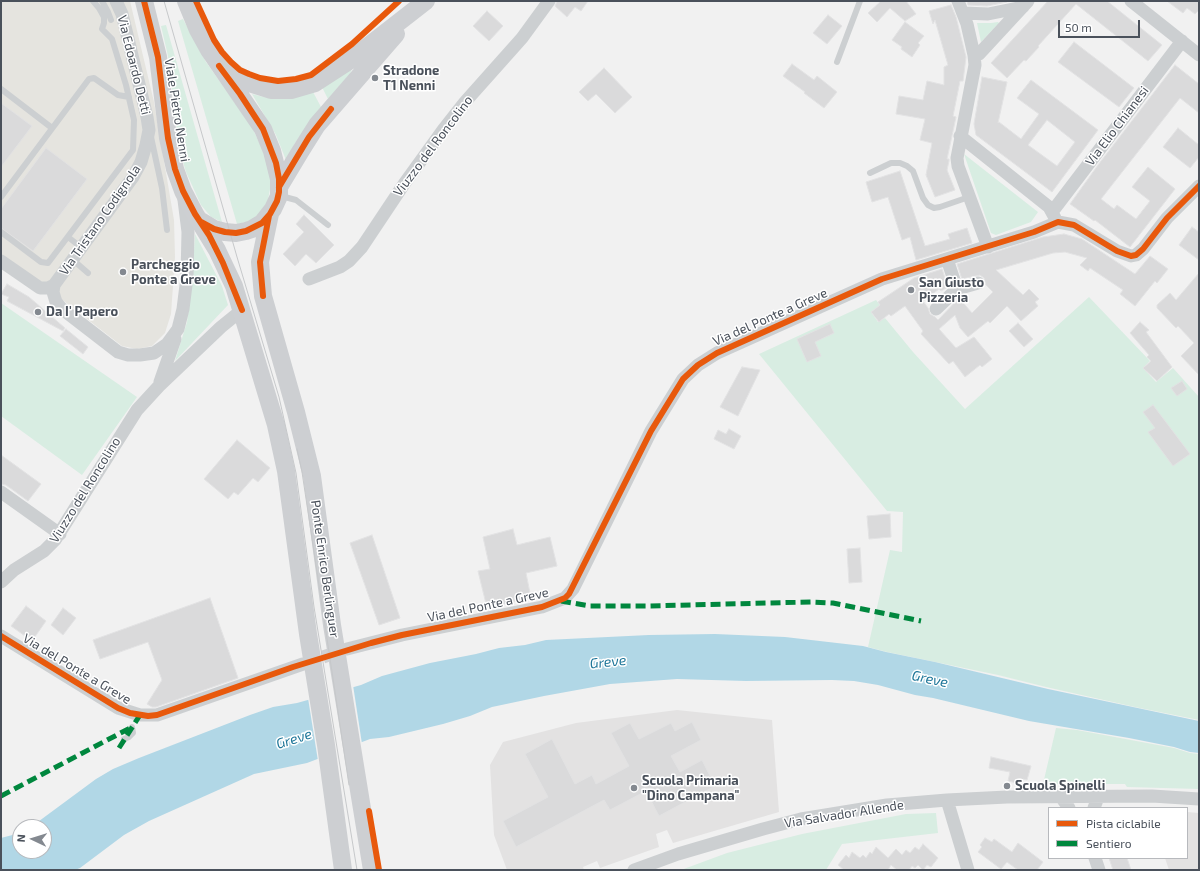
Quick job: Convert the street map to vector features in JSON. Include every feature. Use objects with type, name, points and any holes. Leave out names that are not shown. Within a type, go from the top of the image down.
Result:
[{"type":"main road","name":"Viale Pietro Nenni","points":[[144,1],[158,57],[169,148],[175,169],[183,191],[198,219],[209,235],[223,263],[242,310]]},
{"type":"main road","points":[[186,1],[203,39],[219,66],[263,129],[276,163],[279,192]]},
{"type":"main road","points":[[219,66],[260,87],[277,90],[297,88],[315,83],[328,75],[422,4]]},
{"type":"main road","points":[[198,219],[214,229],[236,233],[252,229],[262,223],[270,214],[279,192],[300,152],[317,125],[422,4]]},
{"type":"main road","name":"Ponte Enrico Berlinguer","points":[[270,214],[260,262],[263,296],[309,461],[332,625],[372,870]]},
{"type":"main road","name":"Ponte Enrico Berlinguer","points":[[242,310],[276,425],[286,471],[308,634],[326,745],[343,870]]},
{"type":"street","name":"Via Edoardo Detti","points":[[116,1],[122,14],[148,117],[149,130]]},
{"type":"street","name":"Viuzzo del Roncolino","points":[[309,279],[340,266],[348,261],[362,247],[404,184],[443,130],[465,102],[522,38],[549,1]]},
{"type":"street","points":[[958,1],[964,13],[974,60],[957,158],[958,166],[988,247]]},
{"type":"street","points":[[1130,1],[1199,55]]},
{"type":"street","points":[[964,13],[988,14],[1026,4]]},
{"type":"street","points":[[974,60],[1026,4]]},
{"type":"street","name":"Via Elio Chianesi","points":[[1055,217],[1182,41]]},
{"type":"street","name":"Via Tristano Codignola","points":[[54,285],[133,177],[141,162],[149,130]]},
{"type":"street","points":[[960,136],[1049,207],[1055,217],[1074,224],[1117,251],[1131,256],[1140,252],[1167,218],[1199,186]]},
{"type":"street","points":[[54,285],[53,296],[59,306],[95,336],[118,352],[136,355],[154,353],[167,344],[178,329],[183,309],[188,263],[188,232],[183,191]]},
{"type":"street","name":"Via del Ponte a Greve","points":[[347,649],[402,634],[542,607],[565,598],[573,589],[651,432],[683,379],[698,365],[717,353],[882,279],[1034,232],[1055,217]]},
{"type":"street","points":[[946,259],[957,289]]},
{"type":"street","points":[[1,261],[40,288],[48,288],[54,285]]},
{"type":"street","points":[[936,309],[957,289],[978,283]]},
{"type":"street","name":"Viuzzo del Roncolino","points":[[1,582],[14,570],[50,546],[60,534],[137,410],[159,386],[221,327],[242,310]]},
{"type":"street","name":"Viuzzo del Roncolino","points":[[159,386],[178,329]]},
{"type":"street","points":[[1,492],[60,534]]},
{"type":"street","name":"Via del Ponte a Greve","points":[[1,636],[118,708],[140,715],[157,715],[302,664]]},
{"type":"street","name":"Via Salvador Allende","points":[[634,870],[729,838],[801,819],[887,806],[947,800],[1061,797],[1096,802],[1152,796],[1199,799]]},
{"type":"street","points":[[1061,797],[1068,807]]},
{"type":"street","points":[[947,800],[968,870]]},
{"type":"street","points":[[1095,859],[1099,870]]},
{"type":"lane","points":[[1,232],[44,264],[49,261],[133,150],[134,120],[129,97],[112,39],[102,29],[104,17],[93,1]]},
{"type":"lane","points":[[102,1],[111,20]]},
{"type":"lane","points":[[837,62],[860,1]]},
{"type":"lane","points":[[1,197],[86,82],[91,78],[94,78],[118,95],[129,97]]},
{"type":"lane","points":[[1,89],[52,128]]},
{"type":"lane","points":[[149,130],[162,188],[167,230]]},
{"type":"lane","points":[[134,138],[146,145]]},
{"type":"lane","points":[[870,173],[891,163],[900,163],[907,166],[913,171],[923,198],[928,205],[934,208],[969,197]]},
{"type":"lane","points":[[279,192],[296,200],[328,225]]},
{"type":"lane","points":[[68,237],[82,248]]},
{"type":"lane","points":[[73,260],[88,273]]},
{"type":"lane","points":[[124,739],[133,733],[132,727]]},
{"type":"shaded area","points":[[1,1],[130,1],[154,102],[174,220],[175,257],[171,314],[165,333],[152,346],[137,349],[122,346],[1,254]]},
{"type":"shaded area","name":"Scuola Primaria \"Dino Campana\"","points":[[677,710],[772,720],[779,812],[673,843],[667,830],[656,834],[659,847],[600,868],[597,861],[583,867],[584,870],[507,870],[494,835],[490,765],[503,742],[576,723]]},
{"type":"shaded area","points":[[1188,812],[1199,813],[1199,870],[1169,870],[1165,859],[1188,859]]},
{"type":"green space","points":[[183,19],[206,62],[252,127],[264,153],[270,175],[268,200],[263,210],[255,218],[246,222],[237,224],[178,21]]},
{"type":"green space","points":[[977,23],[999,23],[981,42]]},
{"type":"green space","points":[[166,25],[222,222],[211,217],[201,205],[186,172],[179,148],[168,56],[161,26]]},
{"type":"green space","points":[[352,69],[350,74],[328,99],[322,87]]},
{"type":"green space","points":[[313,92],[321,107],[295,143],[286,160],[276,135],[252,94],[277,99]]},
{"type":"green space","points":[[964,154],[1038,212],[1031,222],[996,235],[991,233]]},
{"type":"green space","points":[[195,234],[222,286],[228,305],[175,361],[187,322],[192,283]]},
{"type":"green space","points":[[1089,297],[1150,361],[1143,368],[1156,382],[1173,368],[1199,397],[1199,720],[868,647],[890,550],[902,552],[903,512],[887,511],[759,354],[876,300],[880,305],[871,312],[878,322],[885,318],[913,352],[965,409]]},
{"type":"green space","points":[[1,303],[137,397],[82,475],[1,416]]},
{"type":"green space","points":[[1056,728],[1077,730],[1199,754],[1199,789],[1127,787],[1125,784],[1043,784]]},
{"type":"green space","points":[[936,813],[938,833],[842,844],[826,870],[681,870],[727,853],[802,834],[906,814]]},
{"type":"water","name":"Greve","points":[[715,634],[785,637],[863,646],[1048,689],[1199,721],[1199,753],[1129,738],[1029,721],[878,685],[854,681],[746,681],[677,679],[610,684],[492,707],[470,716],[443,724],[389,737],[370,739],[307,763],[254,774],[149,821],[124,835],[80,868],[75,870],[1,870],[1,838],[12,835],[12,859],[52,859],[52,819],[42,819],[96,779],[113,769],[139,758],[250,715],[273,707],[297,703],[361,685],[382,676],[430,663],[499,648],[525,645],[546,640],[649,635]]},
{"type":"pier","points":[[353,685],[362,744],[318,761],[308,698]]},
{"type":"building","points":[[557,1],[588,1],[581,11],[575,7],[567,17],[555,6]]},
{"type":"building","points":[[881,1],[906,1],[916,14],[905,21],[890,8],[877,22],[868,13]]},
{"type":"building","points":[[967,1],[1007,2],[987,6],[968,5]]},
{"type":"building","points":[[1048,1],[1107,1],[1162,45],[1148,61],[1076,4],[1026,61],[1024,60],[1007,78],[991,63]]},
{"type":"building","points":[[1167,1],[1199,1],[1199,10],[1195,14],[1187,8],[1183,13]]},
{"type":"building","points":[[951,5],[956,17],[966,57],[963,81],[960,81],[953,116],[956,117],[947,159],[949,159],[949,161],[947,170],[955,190],[935,197],[926,175],[932,143],[920,140],[925,119],[896,114],[899,96],[923,100],[927,81],[944,85],[944,67],[948,65],[935,20],[933,24],[929,11]]},
{"type":"building","points":[[487,11],[503,26],[489,41],[473,26]]},
{"type":"building","points":[[828,15],[842,26],[827,44],[813,33]]},
{"type":"building","points":[[905,22],[924,36],[918,43],[920,45],[912,57],[892,40]]},
{"type":"building","points":[[1074,42],[1134,88],[1119,107],[1058,62]]},
{"type":"building","points":[[792,64],[814,80],[817,76],[837,92],[824,108],[783,76]]},
{"type":"building","points":[[1175,65],[1199,84],[1199,113],[1180,98],[1101,199],[1114,209],[1117,205],[1136,219],[1150,201],[1132,187],[1148,167],[1175,189],[1130,247],[1095,220],[1094,221],[1070,204]]},
{"type":"building","points":[[604,68],[632,97],[615,113],[596,94],[588,101],[579,92]]},
{"type":"building","points":[[982,77],[1007,82],[998,123],[999,122],[1021,139],[1039,114],[1017,98],[1031,80],[1098,130],[1052,192],[976,135],[974,124]],"holes":[[[1047,120],[1075,142],[1057,166],[1028,145]]]},
{"type":"building","points":[[1,103],[32,126],[1,167]]},
{"type":"building","points":[[1178,128],[1199,145],[1199,157],[1190,168],[1163,147]]},
{"type":"building","points":[[46,148],[87,179],[33,251],[1,228],[1,209]]},
{"type":"building","points":[[900,171],[925,246],[950,239],[948,234],[967,228],[972,243],[916,260],[910,237],[902,240],[888,197],[872,202],[866,182]]},
{"type":"building","points":[[304,215],[334,245],[316,263],[306,254],[295,266],[283,254],[304,232],[296,224]]},
{"type":"building","points":[[1192,227],[1199,232],[1199,260],[1179,245]]},
{"type":"building","points":[[1064,234],[1082,239],[1135,274],[1150,256],[1168,269],[1157,283],[1155,281],[1135,306],[1120,294],[1123,290],[1090,268],[1088,271],[1080,265],[1087,258],[1065,252],[1053,253],[996,270],[1023,295],[1029,289],[1039,299],[1035,302],[1038,306],[1021,321],[1007,306],[990,323],[988,321],[968,337],[960,328],[955,315],[939,329],[956,348],[974,337],[992,359],[982,367],[980,365],[965,377],[953,361],[949,364],[921,334],[923,331],[905,306],[891,316],[889,314],[879,322],[871,312],[880,305],[878,302],[914,278],[942,269],[948,287],[941,291],[939,289],[923,301],[930,314],[938,320],[959,298],[972,313],[993,292],[986,285],[984,278],[980,275],[962,279],[957,264],[1043,237]]},
{"type":"building","points":[[1199,273],[1199,375],[1181,356],[1194,343],[1178,326],[1176,328],[1157,308],[1157,305],[1170,293],[1176,300]]},
{"type":"building","name":"Da I' Papero","points":[[7,284],[29,297],[65,328],[63,331],[7,301],[9,297],[1,294]]},
{"type":"building","points":[[1140,322],[1149,330],[1146,332],[1172,367],[1157,381],[1143,368],[1151,361],[1147,357],[1149,355],[1130,333]]},
{"type":"building","points":[[1018,323],[1033,339],[1024,347],[1009,331]]},
{"type":"building","points":[[830,324],[834,333],[815,342],[821,356],[807,362],[797,339]]},
{"type":"building","points":[[66,329],[88,347],[83,354],[60,336]]},
{"type":"building","points":[[742,367],[760,370],[738,416],[720,407]]},
{"type":"building","points":[[1182,381],[1187,389],[1177,396],[1171,388]]},
{"type":"building","points":[[1153,405],[1190,454],[1173,466],[1148,432],[1155,428],[1143,412]]},
{"type":"building","points":[[729,429],[741,436],[734,449],[714,439],[718,430],[726,434]]},
{"type":"building","points":[[237,440],[270,468],[258,482],[253,478],[238,495],[234,492],[228,499],[204,479]]},
{"type":"building","points":[[1,455],[41,484],[28,501],[6,485],[1,484]]},
{"type":"building","points":[[890,514],[891,537],[869,539],[867,516]]},
{"type":"building","points":[[513,529],[517,545],[550,537],[557,566],[526,573],[531,598],[487,608],[478,571],[490,569],[483,537]]},
{"type":"building","points":[[372,535],[400,618],[379,625],[350,543]]},
{"type":"building","points":[[860,548],[862,582],[849,583],[847,549]]},
{"type":"building","points":[[210,598],[238,678],[156,707],[152,707],[147,704],[162,680],[148,642],[100,659],[93,640]]},
{"type":"building","points":[[26,606],[46,621],[32,641],[11,626]]},
{"type":"building","points":[[63,608],[76,618],[63,635],[51,625]]},
{"type":"building","points":[[692,722],[701,740],[671,756],[680,772],[702,760],[715,786],[659,816],[646,791],[610,810],[604,800],[516,847],[503,821],[548,797],[525,754],[552,739],[575,784],[592,775],[596,784],[629,766],[611,733],[630,723],[639,739],[671,723],[675,731]]},
{"type":"building","points":[[991,757],[1031,766],[1027,780],[1023,779],[1021,784],[1008,781],[1010,772],[989,768]]},
{"type":"building","points":[[985,838],[992,842],[994,839],[1012,852],[1018,843],[1043,862],[1037,870],[1018,870],[1007,862],[1001,869],[978,852],[982,847],[980,845]]},
{"type":"building","points":[[923,844],[938,858],[931,867],[927,865],[923,870],[918,865],[915,868],[912,866],[909,870],[897,870],[891,865],[888,870],[844,870],[838,865],[846,855],[849,858],[852,852],[860,858],[863,855],[866,858],[870,852],[872,854],[876,847],[888,858],[896,849],[902,855],[906,850],[910,853],[915,847],[919,850]]},
{"type":"building","points":[[1109,859],[1127,859],[1131,870],[1113,870]]},
{"type":"tunnel","points":[[305,663],[344,650]]},
{"type":"tram line","points":[[164,1],[237,257],[279,397],[296,473],[314,607],[357,870]]},
{"type":"tram line","points":[[297,449],[302,472],[349,785]]},
{"type":"marked path","points":[[561,601],[590,606],[811,602],[833,603],[921,621]]},
{"type":"marked path","points":[[119,748],[140,715]]},
{"type":"marked path","points":[[1,796],[132,727]]},
{"type":"cycle path","points":[[144,1],[158,57],[168,138],[175,169],[183,191],[195,214],[209,235],[223,263],[242,310]]},
{"type":"cycle path","points":[[196,1],[214,40],[231,62],[240,70],[249,74],[260,78],[278,81],[296,79],[311,75],[352,44],[399,1]]},
{"type":"cycle path","points":[[201,222],[214,229],[225,232],[236,233],[246,231],[262,223],[270,214],[277,201],[279,192],[279,179],[276,163],[263,129],[219,66]]},
{"type":"cycle path","points":[[279,187],[309,137],[331,109]]},
{"type":"cycle path","points":[[1,636],[118,708],[130,713],[148,716],[157,715],[293,667],[371,643],[402,635],[542,607],[565,598],[569,594],[651,431],[683,379],[698,365],[717,353],[882,279],[1034,232],[1058,222],[1074,225],[1117,251],[1131,256],[1136,255],[1143,249],[1167,218],[1199,186]]},
{"type":"cycle path","points":[[263,296],[260,262],[269,216]]},
{"type":"cycle path","points":[[369,811],[379,870]]},
{"type":"place","name":"Stradone T1 Nenni","points":[[375,78]]},
{"type":"place","name":"Parcheggio Ponte a Greve","points":[[123,272]]},
{"type":"place","name":"San Giusto Pizzeria","points":[[911,290]]},
{"type":"place","name":"Da I' Papero","points":[[38,312]]},
{"type":"place","name":"Scuola Spinelli","points":[[1007,786]]},
{"type":"place","name":"Scuola Primaria \"Dino Campana\"","points":[[634,788]]}]
